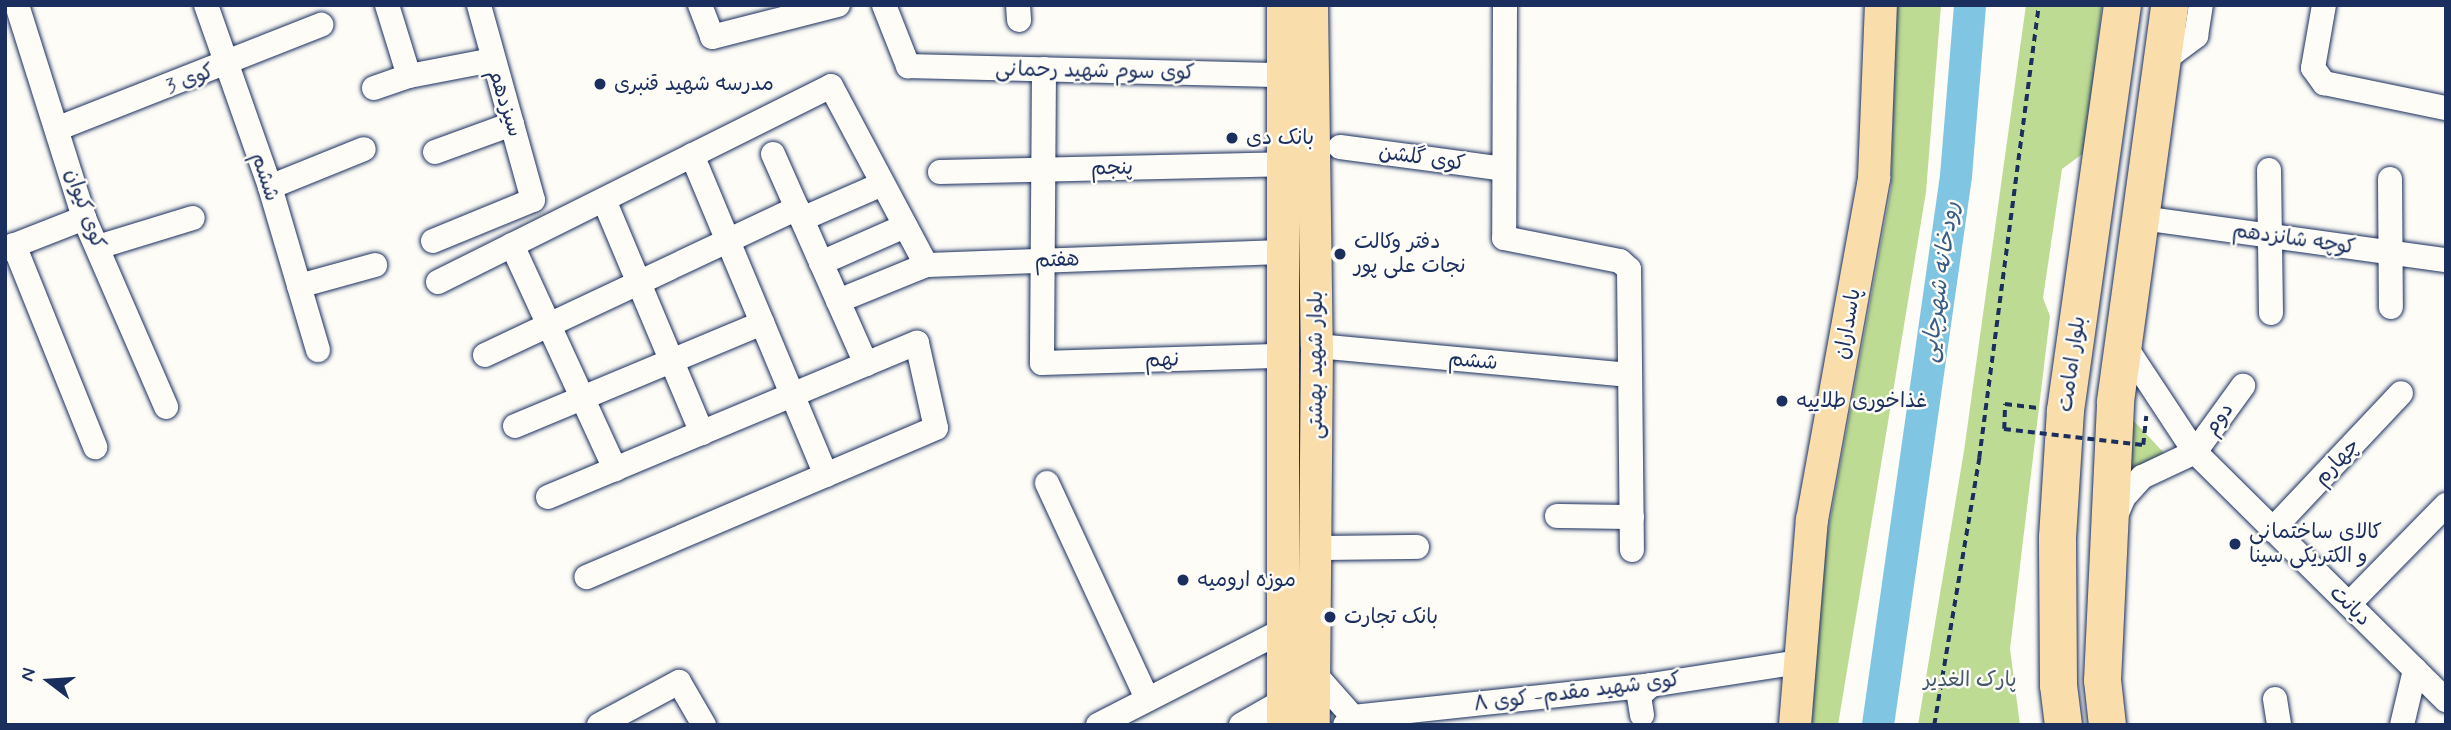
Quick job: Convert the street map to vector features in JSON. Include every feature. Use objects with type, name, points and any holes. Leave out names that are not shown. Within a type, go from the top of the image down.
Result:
[{"type":"highway","name":"بلوار امامت","points":[[2063,725],[2057,685],[2057,537],[2065,410],[2122,5]]},
{"type":"highway","points":[[2107,725],[2102,680],[2107,536],[2123,342],[2169,5]]},
{"type":"main road","name":"بلوار شهید بهشتی","points":[[1283,5],[1283,713]]},
{"type":"main road","name":"بلوار شهید بهشتی","points":[[1312,5],[1317,346],[1314,725]]},
{"type":"main road","name":"پاسداران","points":[[1795,725],[1812,520],[1874,178],[1881,5]]},
{"type":"main road","points":[[2051,725],[2057,685]]},
{"type":"street","name":"کوی کیوان","points":[[18,5],[59,128],[84,218],[166,407]]},
{"type":"street","name":"ششم","points":[[205,5],[270,187],[318,350]]},
{"type":"street","points":[[387,5],[409,76]]},
{"type":"street","name":"سیزدهم","points":[[433,241],[533,200],[492,60],[479,5]]},
{"type":"street","points":[[700,5],[712,37],[782,12],[838,5]]},
{"type":"street","name":"کوی سوم شهید رحمانی","points":[[884,5],[908,66],[1283,75]]},
{"type":"street","points":[[1505,5],[1504,238],[1620,261],[1629,269],[1632,550]]},
{"type":"street","points":[[2161,62],[2196,36],[2201,5]]},
{"type":"street","points":[[2324,5],[2313,68],[2324,83],[2446,108]]},
{"type":"street","name":"کوی 3","points":[[59,128],[227,65],[321,25]]},
{"type":"street","points":[[374,88],[409,76],[492,60]]},
{"type":"street","points":[[1042,261],[1044,69]]},
{"type":"street","points":[[438,282],[831,86],[926,265]]},
{"type":"street","points":[[435,152],[512,124]]},
{"type":"street","name":"کوی گلشن","points":[[1340,147],[1504,169]]},
{"type":"street","points":[[270,187],[364,149]]},
{"type":"street","points":[[773,154],[866,364]]},
{"type":"street","points":[[692,155],[826,475]]},
{"type":"street","name":"پنجم","points":[[940,172],[1283,164]]},
{"type":"street","points":[[2269,170],[2271,313]]},
{"type":"street","points":[[2390,180],[2391,307]]},
{"type":"street","points":[[485,355],[728,241],[882,184]]},
{"type":"street","points":[[604,200],[702,433]]},
{"type":"street","points":[[84,218],[10,247],[95,447]]},
{"type":"street","points":[[98,247],[192,218]]},
{"type":"street","name":"کوچه شانزدهم","points":[[2142,218],[2446,260]]},
{"type":"street","points":[[821,262],[905,226]]},
{"type":"street","points":[[512,245],[615,469]]},
{"type":"street","name":"هفتم","points":[[838,301],[926,265],[1283,252]]},
{"type":"street","name":"نهم","points":[[1042,261],[1042,363],[1283,356]]},
{"type":"street","points":[[299,286],[375,265]]},
{"type":"street","points":[[515,426],[762,323]]},
{"type":"street","points":[[548,497],[917,342],[936,428],[586,577]]},
{"type":"street","name":"دیانت","points":[[2123,342],[2195,452],[2446,699]]},
{"type":"street","name":"ششم","points":[[1317,346],[1630,375]]},
{"type":"street","name":"دوم","points":[[2195,452],[2243,386]]},
{"type":"street","name":"چهارم","points":[[2272,530],[2401,393]]},
{"type":"street","points":[[2107,536],[2124,497],[2143,477],[2195,452]]},
{"type":"street","points":[[1047,483],[1147,698]]},
{"type":"street","points":[[2350,604],[2446,505]]},
{"type":"street","points":[[1557,516],[1632,517]]},
{"type":"street","points":[[1315,548],[1416,547]]},
{"type":"street","points":[[1098,725],[1282,631]]},
{"type":"street","name":"کوی شهید مقدم- کوی ۸","points":[[1349,721],[1651,685],[1800,662]]},
{"type":"street","points":[[2402,725],[2415,670]]},
{"type":"street","points":[[1313,671],[1349,721]]},
{"type":"street","points":[[598,725],[679,682],[705,725]]},
{"type":"street","points":[[1642,715],[1639,696],[1651,685]]},
{"type":"street","points":[[2274,699],[2278,725]]},
{"type":"street","points":[[1241,725],[1283,713]]},
{"type":"path","points":[[1934,725],[1979,458],[2039,5]]},
{"type":"path","points":[[2065,410],[2006,404],[2004,429],[2143,445],[2147,407]]},
{"type":"green space","points":[[1896,5],[1941,5],[1926,192],[1838,725],[1812,725],[1818,586],[1891,188]]},
{"type":"green space","name":"پارک الغدیر","points":[[2026,5],[2102,5],[2085,152],[2062,169],[2043,298],[2050,316],[2010,649],[2020,725],[1918,725],[1964,451]]},
{"type":"green space","points":[[2131,418],[2165,454],[2125,472]]},
{"type":"waterway","name":"رودخانه شهرچایی","points":[[1878,725],[1956,176],[1970,5]]},
{"type":"place","name":"مدرسه شهید قنبری","points":[[600,84]]},
{"type":"place","name":"بانک دی","points":[[1232,138]]},
{"type":"place","name":"دفتر وکالت نجات علی پور","points":[[1340,254]]},
{"type":"place","name":"غذاخوری طلاییه","points":[[1782,401]]},
{"type":"place","name":"کالای ساختمانی و الکتریکی سینا","points":[[2235,544]]},
{"type":"place","name":"موزه ارومیه","points":[[1183,580]]},
{"type":"place","name":"بانک تجارت","points":[[1330,617]]}]
